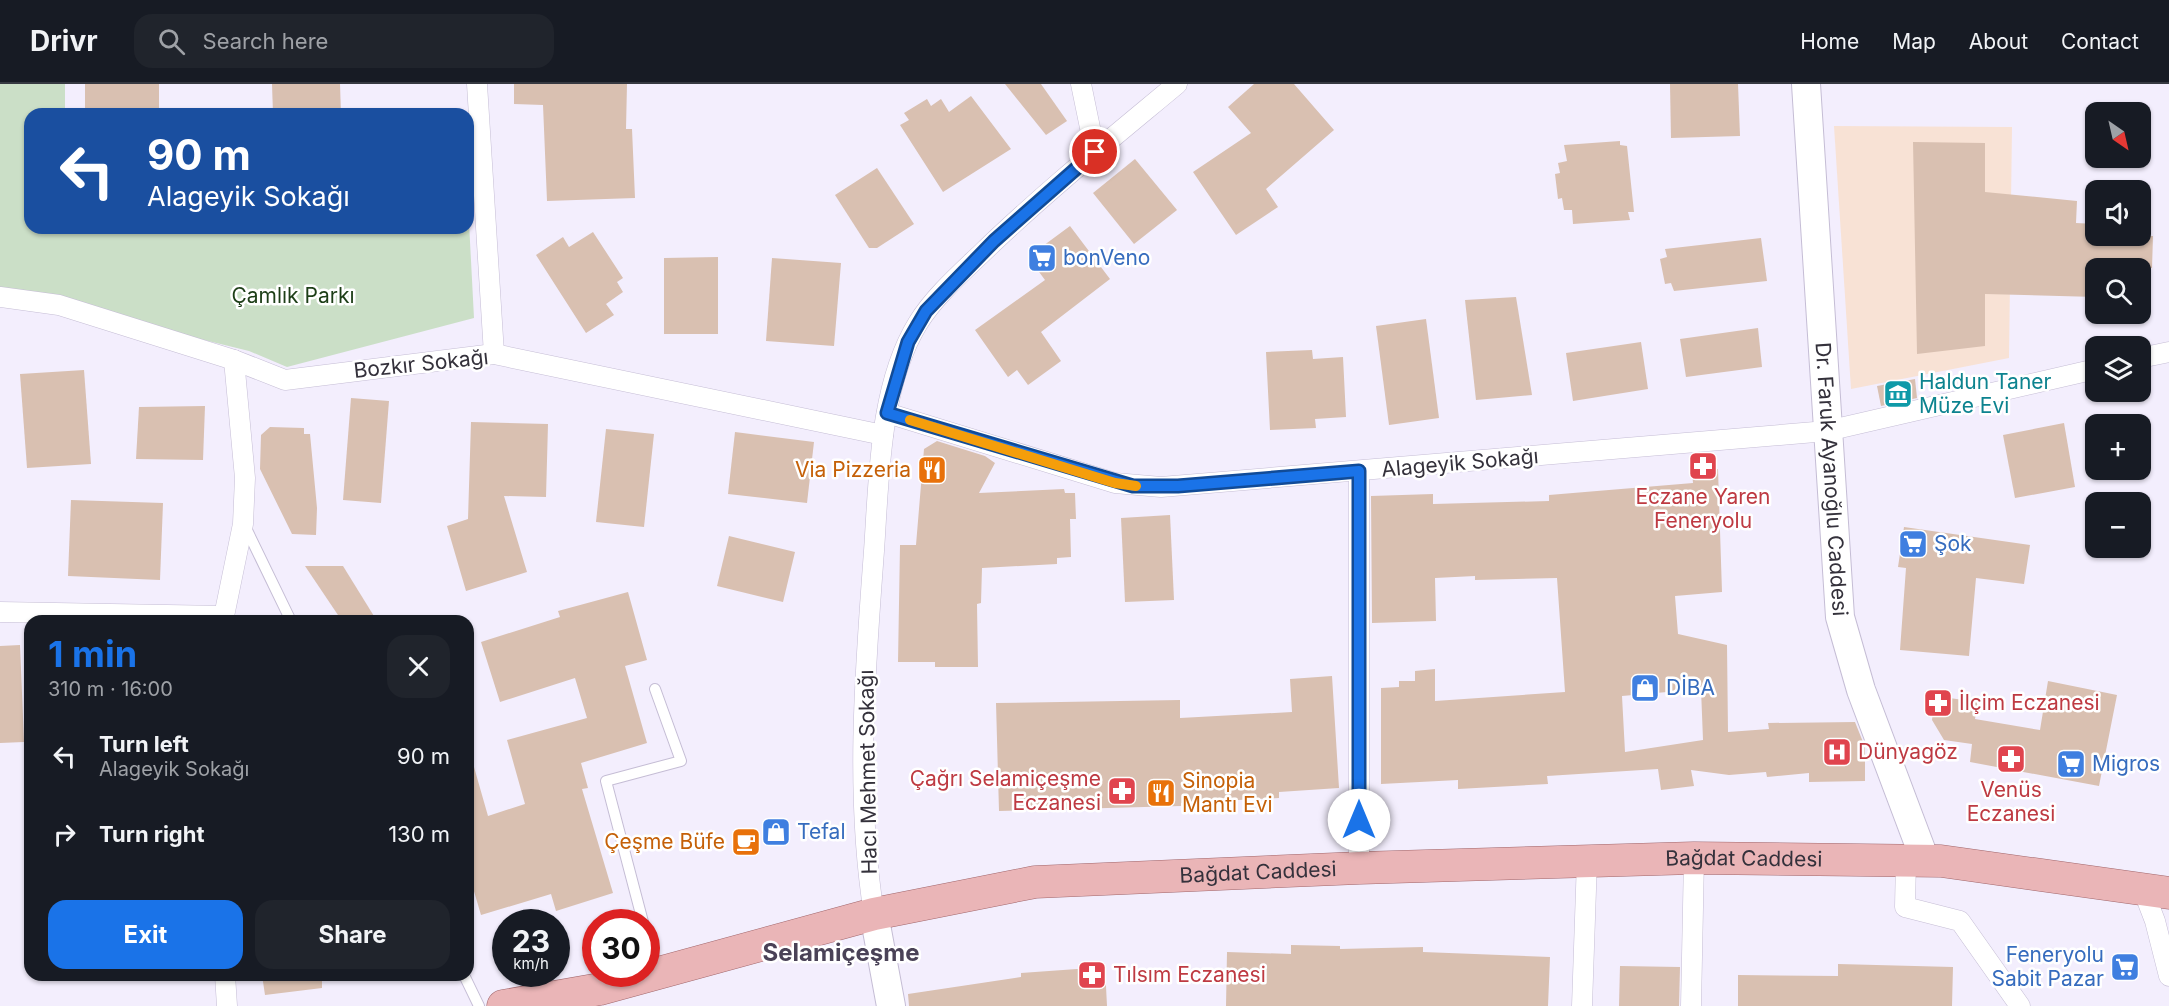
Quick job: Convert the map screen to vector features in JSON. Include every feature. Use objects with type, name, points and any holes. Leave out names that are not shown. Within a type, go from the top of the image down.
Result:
[{"type":"main road","name":"Bağdat Caddesi","points":[[660,972],[874,914],[1035,882],[1359,868],[1694,858],[1916,860],[2156,890]]},
{"type":"main road","name":"Bağdat Caddesi","points":[[503,1006],[602,998],[626,987]]},
{"type":"street","points":[[477,84],[494,354]]},
{"type":"street","points":[[1081,84],[1095,152]]},
{"type":"street","name":"Hacı Mehmet Sokağı","points":[[874,914],[865,817],[868,629],[883,435],[887,413],[908,342],[926,311],[994,241],[1095,152],[1178,84]]},
{"type":"street","name":"Dr. Faruk Ayanoğlu Caddesi","points":[[1806,84],[1840,617],[1916,860]]},
{"type":"street","name":"Bozkır Sokağı","points":[[0,297],[59,305],[234,360],[285,380],[494,354],[883,435]]},
{"type":"street","points":[[2151,356],[2169,352]]},
{"type":"street","points":[[224,615],[243,524],[245,478],[234,360]]},
{"type":"street","name":"Alageyik Sokağı","points":[[887,413],[1089,475],[1133,486],[1178,486],[1827,431],[2085,372]]},
{"type":"street","points":[[1359,471],[1359,868]]},
{"type":"street","points":[[0,612],[96,615]]},
{"type":"street","points":[[1691,1006],[1694,858]]},
{"type":"street","points":[[1582,1006],[1587,860]]},
{"type":"street","points":[[1916,860],[1905,908],[1960,921],[2020,1006]]},
{"type":"street","points":[[2156,890],[2169,925]]},
{"type":"street","points":[[2156,890],[2156,921],[2169,976]]},
{"type":"street","points":[[874,914],[891,1006]]},
{"type":"street","points":[[225,981],[227,1006]]},
{"type":"lane","points":[[243,524],[288,615]]},
{"type":"lane","points":[[640,909],[606,781],[681,760],[655,689]]},
{"type":"lane","points":[[467,981],[479,1006]]},
{"type":"shaded area","points":[[1834,126],[2012,127],[2009,358],[1851,389]]},
{"type":"green space","name":"Çamlık Parkı","points":[[0,84],[65,84],[65,108],[24,108],[24,234],[470,234],[474,318],[287,367],[249,351],[0,290]]},
{"type":"building","points":[[85,84],[159,84],[159,108],[85,108]]},
{"type":"building","points":[[272,84],[340,84],[341,108],[273,108]]},
{"type":"building","points":[[514,84],[627,84],[626,129],[632,129],[635,198],[547,201],[543,105],[514,104]]},
{"type":"building","points":[[1005,84],[1041,84],[1067,121],[1046,135]]},
{"type":"building","points":[[1254,84],[1294,84],[1334,130],[1266,189],[1278,207],[1236,235],[1193,172],[1251,133],[1228,107]]},
{"type":"building","points":[[1670,84],[1738,84],[1740,136],[1671,138]]},
{"type":"building","points":[[971,96],[1011,149],[943,192],[900,125],[909,120],[904,113],[927,99],[931,106],[941,99],[949,112]]},
{"type":"building","points":[[1620,141],[1620,145],[1627,146],[1634,212],[1628,212],[1630,220],[1573,224],[1572,210],[1564,210],[1562,198],[1558,199],[1555,174],[1560,173],[1558,163],[1567,161],[1564,145]]},
{"type":"building","points":[[1913,142],[1985,143],[1985,192],[2077,201],[2076,223],[2085,223],[2085,246],[2151,246],[2151,236],[2153,236],[2152,268],[2151,258],[2085,258],[2085,297],[1985,294],[1985,346],[1917,354]]},
{"type":"building","points":[[1135,159],[1177,210],[1134,244],[1093,193]]},
{"type":"building","points":[[877,168],[914,224],[877,248],[869,248],[835,195]]},
{"type":"building","points":[[1070,226],[1110,279],[1041,332],[1061,361],[1028,385],[1017,370],[1008,377],[975,330],[1045,280],[1028,257]]},
{"type":"building","points":[[593,232],[623,278],[617,282],[623,292],[606,304],[614,315],[586,333],[536,255],[563,237],[569,247]]},
{"type":"building","points":[[1761,238],[1767,281],[1674,291],[1671,283],[1665,284],[1660,259],[1667,257],[1665,249]]},
{"type":"building","points":[[718,257],[718,334],[664,334],[664,258]]},
{"type":"building","points":[[772,258],[841,263],[834,346],[766,341]]},
{"type":"building","points":[[1516,297],[1532,395],[1476,400],[1465,300]]},
{"type":"building","points":[[1426,319],[1439,418],[1389,425],[1376,326]]},
{"type":"building","points":[[1758,328],[1762,367],[1686,377],[1680,339]]},
{"type":"building","points":[[1641,342],[1648,389],[1573,401],[1566,353]]},
{"type":"building","points":[[1312,350],[1313,359],[1343,357],[1346,417],[1315,419],[1316,428],[1270,430],[1266,352]]},
{"type":"building","points":[[84,370],[91,464],[27,468],[20,374]]},
{"type":"building","name":"Haldun Taner Müze Evi","points":[[1915,379],[1917,398],[1881,406],[1877,386]]},
{"type":"building","points":[[351,398],[389,401],[381,503],[343,500]]},
{"type":"building","points":[[205,406],[203,460],[136,459],[139,407]]},
{"type":"building","points":[[471,422],[548,424],[546,497],[504,496],[527,572],[466,591],[447,526],[468,519]]},
{"type":"building","points":[[2064,423],[2075,487],[2015,498],[2003,435]]},
{"type":"building","points":[[270,427],[304,428],[304,434],[310,434],[317,508],[316,535],[292,534],[260,469],[261,435]]},
{"type":"building","points":[[606,429],[654,434],[644,527],[596,522]]},
{"type":"building","points":[[735,432],[814,442],[807,503],[728,494]]},
{"type":"building","points":[[937,441],[985,456],[995,463],[979,493],[1064,489],[1065,493],[1075,493],[1076,519],[1070,519],[1071,557],[1057,558],[1057,564],[982,568],[981,603],[977,604],[978,667],[935,667],[935,662],[898,662],[900,545],[916,545],[924,449]]},
{"type":"building","points":[[1718,469],[1722,592],[1675,596],[1678,634],[1727,645],[1728,732],[1769,729],[1768,723],[1855,722],[1865,747],[1865,781],[1809,782],[1809,773],[1767,777],[1766,772],[1729,775],[1691,770],[1694,786],[1661,790],[1658,769],[1547,776],[1548,784],[1458,789],[1458,780],[1381,784],[1381,688],[1399,687],[1399,681],[1415,681],[1415,671],[1435,669],[1435,701],[1565,692],[1557,578],[1475,580],[1475,576],[1435,578],[1436,621],[1372,623],[1371,496],[1433,494],[1433,504],[1549,501],[1549,495],[1693,483],[1692,471]],"holes":[[[1701,689],[1703,740],[1625,752],[1622,696]]]},
{"type":"building","points":[[71,500],[163,503],[160,580],[68,576]]},
{"type":"building","points":[[1170,515],[1174,600],[1125,602],[1121,518]]},
{"type":"building","points":[[1904,527],[2030,545],[2024,584],[1976,578],[1969,656],[1900,650],[1906,568],[1898,567]]},
{"type":"building","points":[[729,536],[795,552],[783,602],[717,586]]},
{"type":"building","points":[[305,566],[343,566],[373,615],[338,615]]},
{"type":"building","points":[[628,592],[647,660],[625,666],[647,743],[581,763],[588,788],[582,789],[613,893],[562,909],[555,909],[551,894],[501,909],[492,909],[492,912],[481,915],[474,891],[474,767],[488,816],[525,804],[507,740],[587,718],[575,678],[500,702],[481,642],[560,617],[558,611]]},
{"type":"building","points":[[20,645],[24,742],[0,743],[0,646]]},
{"type":"building","points":[[1332,676],[1339,788],[1279,792],[1279,798],[1181,803],[1181,806],[999,811],[996,703],[1180,700],[1180,718],[1292,712],[1290,679]]},
{"type":"building","points":[[2048,681],[2117,695],[2099,786],[1970,762],[1972,744],[1944,740],[1932,720],[1935,696],[1978,702],[1975,719],[2040,730]]},
{"type":"building","points":[[1291,945],[1340,946],[1340,949],[1423,947],[1423,952],[1550,957],[1548,1006],[1226,1006],[1227,952],[1291,954]]},
{"type":"building","points":[[1838,964],[1953,967],[1952,1006],[1738,1006],[1738,975],[1838,976]]},
{"type":"building","points":[[1620,966],[1680,967],[1679,1006],[1619,1006]]},
{"type":"building","points":[[1105,967],[1107,1006],[909,1006],[908,994],[1021,977],[1021,973]]},
{"type":"building","points":[[263,981],[322,981],[322,988],[265,995]]},
{"type":"slow traffic","points":[[910,420],[1115,483],[1136,486]]},
{"type":"place","name":"bonVeno","points":[[1042,258]]},
{"type":"place","name":"Haldun Taner Müze Evi","points":[[1898,394]]},
{"type":"place","name":"Eczane Yaren Feneryolu","points":[[1703,466]]},
{"type":"place","name":"Via Pizzeria","points":[[932,470]]},
{"type":"place","name":"Şok","points":[[1913,544]]},
{"type":"place","name":"DİBA","points":[[1645,688]]},
{"type":"place","name":"İlçim Eczanesi","points":[[1938,703]]},
{"type":"place","name":"Dünyagöz","points":[[1837,752]]},
{"type":"place","name":"Venüs Eczanesi","points":[[2011,759]]},
{"type":"place","name":"Migros","points":[[2071,764]]},
{"type":"place","name":"Çağrı Selamiçeşme Eczanesi","points":[[1122,791]]},
{"type":"place","name":"Sinopia Mantı Evi","points":[[1161,793]]},
{"type":"place","name":"Tefal","points":[[776,832]]},
{"type":"place","name":"Çeşme Büfe","points":[[746,842]]},
{"type":"place","name":"Feneryolu Sabit Pazar","points":[[2125,967]]},
{"type":"place","name":"Tılsım Eczanesi","points":[[1092,975]]},
{"type":"district","name":"Selamiçeşme","points":[[841,953]]},
{"type":"route","points":[[1095,152],[994,241],[926,311],[908,342],[887,413],[1115,483],[1133,486],[1178,486],[1359,471],[1359,820]]}]
